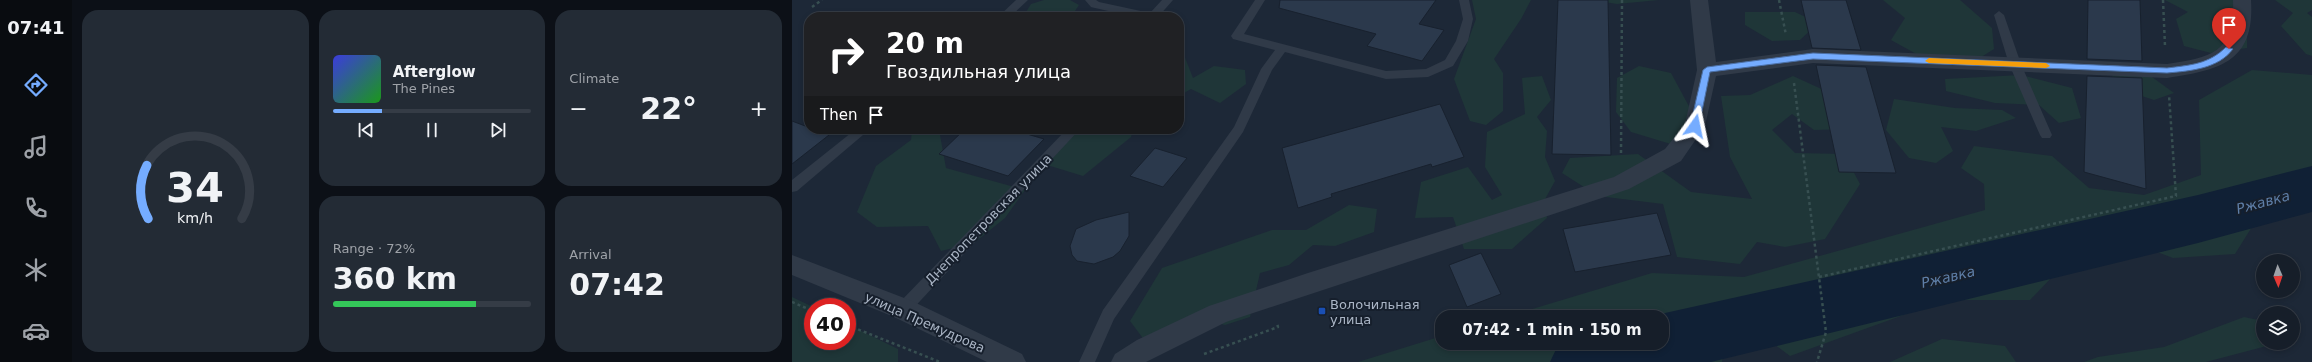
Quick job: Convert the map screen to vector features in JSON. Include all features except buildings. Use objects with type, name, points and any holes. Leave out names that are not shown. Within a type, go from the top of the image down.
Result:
[{"type":"street","points":[[1124,362],[1146,348],[1218,314],[1308,283],[1621,183],[1673,156],[1695,126],[1707,70],[1699,0]]},
{"type":"street","points":[[1707,70],[1813,56],[2167,71],[2195,67],[2218,59],[2240,38],[2244,16],[2242,0]]},
{"type":"street","name":"улица Премудрова","points":[[792,265],[903,309],[1013,362]]},
{"type":"lane","points":[[1009,12],[1022,0]]},
{"type":"lane","points":[[1090,0],[1095,5],[1128,12]]},
{"type":"lane","points":[[1157,12],[1168,0]]},
{"type":"lane","points":[[1260,0],[1237,36],[1281,49],[1386,74],[1428,73],[1449,63],[1462,41],[1468,19],[1464,0]]},
{"type":"lane","points":[[1999,15],[2015,64],[2046,135]]},
{"type":"lane","points":[[1087,362],[1108,315],[1239,129],[1266,69],[1281,49]]},
{"type":"lane","points":[[792,187],[858,134]]},
{"type":"lane","name":"Днепропетровская улица","points":[[903,309],[1069,134]]},
{"type":"path","points":[[812,7],[822,0]]},
{"type":"path","points":[[1621,154],[1622,0]]},
{"type":"path","points":[[1780,0],[1791,59],[1826,332],[1817,362]]},
{"type":"path","points":[[1819,277],[2176,196],[2163,0]]},
{"type":"path","points":[[792,302],[804,307]]},
{"type":"path","points":[[856,328],[940,362]]},
{"type":"green space","points":[[1044,0],[1070,0],[1079,5],[1074,12],[1026,12],[1031,4]]},
{"type":"green space","points":[[1472,0],[1531,0],[1521,19],[1494,59],[1503,73],[1503,111],[1486,125],[1470,121],[1454,79],[1476,19]]},
{"type":"green space","points":[[1592,0],[1659,0],[1617,4]]},
{"type":"green space","points":[[1883,0],[1960,0],[1992,28],[1994,49],[1978,59],[1920,56],[1891,40],[1905,18]]},
{"type":"green space","points":[[2165,0],[2234,0],[2247,12],[2247,48],[2211,53],[2184,46],[2176,19],[2188,12]]},
{"type":"green space","points":[[2275,0],[2312,0],[2312,10],[2307,13],[2312,17],[2312,56],[2306,54],[2281,26],[2293,13]]},
{"type":"green space","points":[[1745,12],[1795,12],[1818,23],[1800,40],[1772,41],[1745,25]]},
{"type":"green space","points":[[1184,55],[1193,78],[1214,66],[1245,70],[1246,84],[1220,103],[1191,89],[1184,93]]},
{"type":"green space","points":[[1639,66],[1671,73],[1692,112],[1674,145],[1631,132],[1616,112],[1617,78]]},
{"type":"green space","points":[[2252,70],[2312,75],[2312,194],[2265,206],[2235,254],[2173,258],[2136,244],[2074,254],[2030,300],[1945,300],[1790,356],[1754,329],[1726,335],[1722,362],[1358,362],[1435,338],[1435,350],[1669,350],[1669,310],[1529,310],[1652,273],[1744,277],[1985,210],[1984,184],[1961,168],[1974,146],[2052,156],[2089,188],[2144,195],[2201,175],[2199,100]]},
{"type":"green space","points":[[2021,75],[2072,88],[2081,118],[2059,123],[2039,105],[1995,103],[1946,91],[1945,79]]},
{"type":"green space","points":[[2113,75],[2152,77],[2174,93],[2154,100],[2105,84]]},
{"type":"green space","points":[[1542,76],[1551,100],[1537,117],[1547,131],[1545,157],[1555,181],[1544,201],[1547,218],[1512,249],[1464,249],[1453,217],[1415,218],[1421,182],[1468,167],[1492,200],[1502,195],[1485,167],[1487,132],[1525,114],[1522,78]]},
{"type":"green space","points":[[1793,76],[1839,97],[1849,129],[1814,130],[1792,114],[1772,130],[1795,153],[1844,154],[1860,184],[1825,239],[1785,247],[1757,242],[1740,264],[1677,257],[1663,204],[1598,196],[1562,173],[1570,158],[1638,154],[1691,192],[1752,199],[1730,157],[1721,96],[1750,95]]},
{"type":"green space","points":[[1894,99],[1955,108],[2002,110],[2016,118],[1976,131],[1941,127],[1953,151],[1936,163],[1909,158],[1886,130]]},
{"type":"green space","points":[[912,134],[942,134],[940,135],[946,168],[1025,190],[1005,218],[974,243],[941,251],[928,226],[877,227],[857,212],[876,166],[911,140]]},
{"type":"green space","points":[[1057,134],[1132,134],[1131,137],[1083,176],[1047,165],[1070,137]]},
{"type":"green space","points":[[1349,205],[1377,209],[1374,232],[1335,246],[1313,245],[1289,265],[1260,273],[1250,317],[1225,325],[1203,319],[1154,353],[1130,321],[1162,268],[1272,230],[1306,230]]},
{"type":"green space","points":[[792,297],[804,303],[804,350],[856,350],[856,328],[898,349],[898,362],[792,362]]},
{"type":"green space","points":[[2244,317],[2256,320],[2256,349],[2206,362],[2084,362],[2098,357],[2164,347]]},
{"type":"green space","points":[[1942,339],[2005,346],[2016,362],[1890,362]]},
{"type":"waterway","name":"Ржавка","points":[[1584,362],[2198,219],[2312,189]]},
{"type":"slow traffic","points":[[1929,61],[2046,66]]},
{"type":"place","name":"Волочильная улица","points":[[1322,311]]},
{"type":"route","points":[[1695,126],[1707,70],[1813,56],[2167,71],[2195,67],[2218,59],[2229,49]]}]
